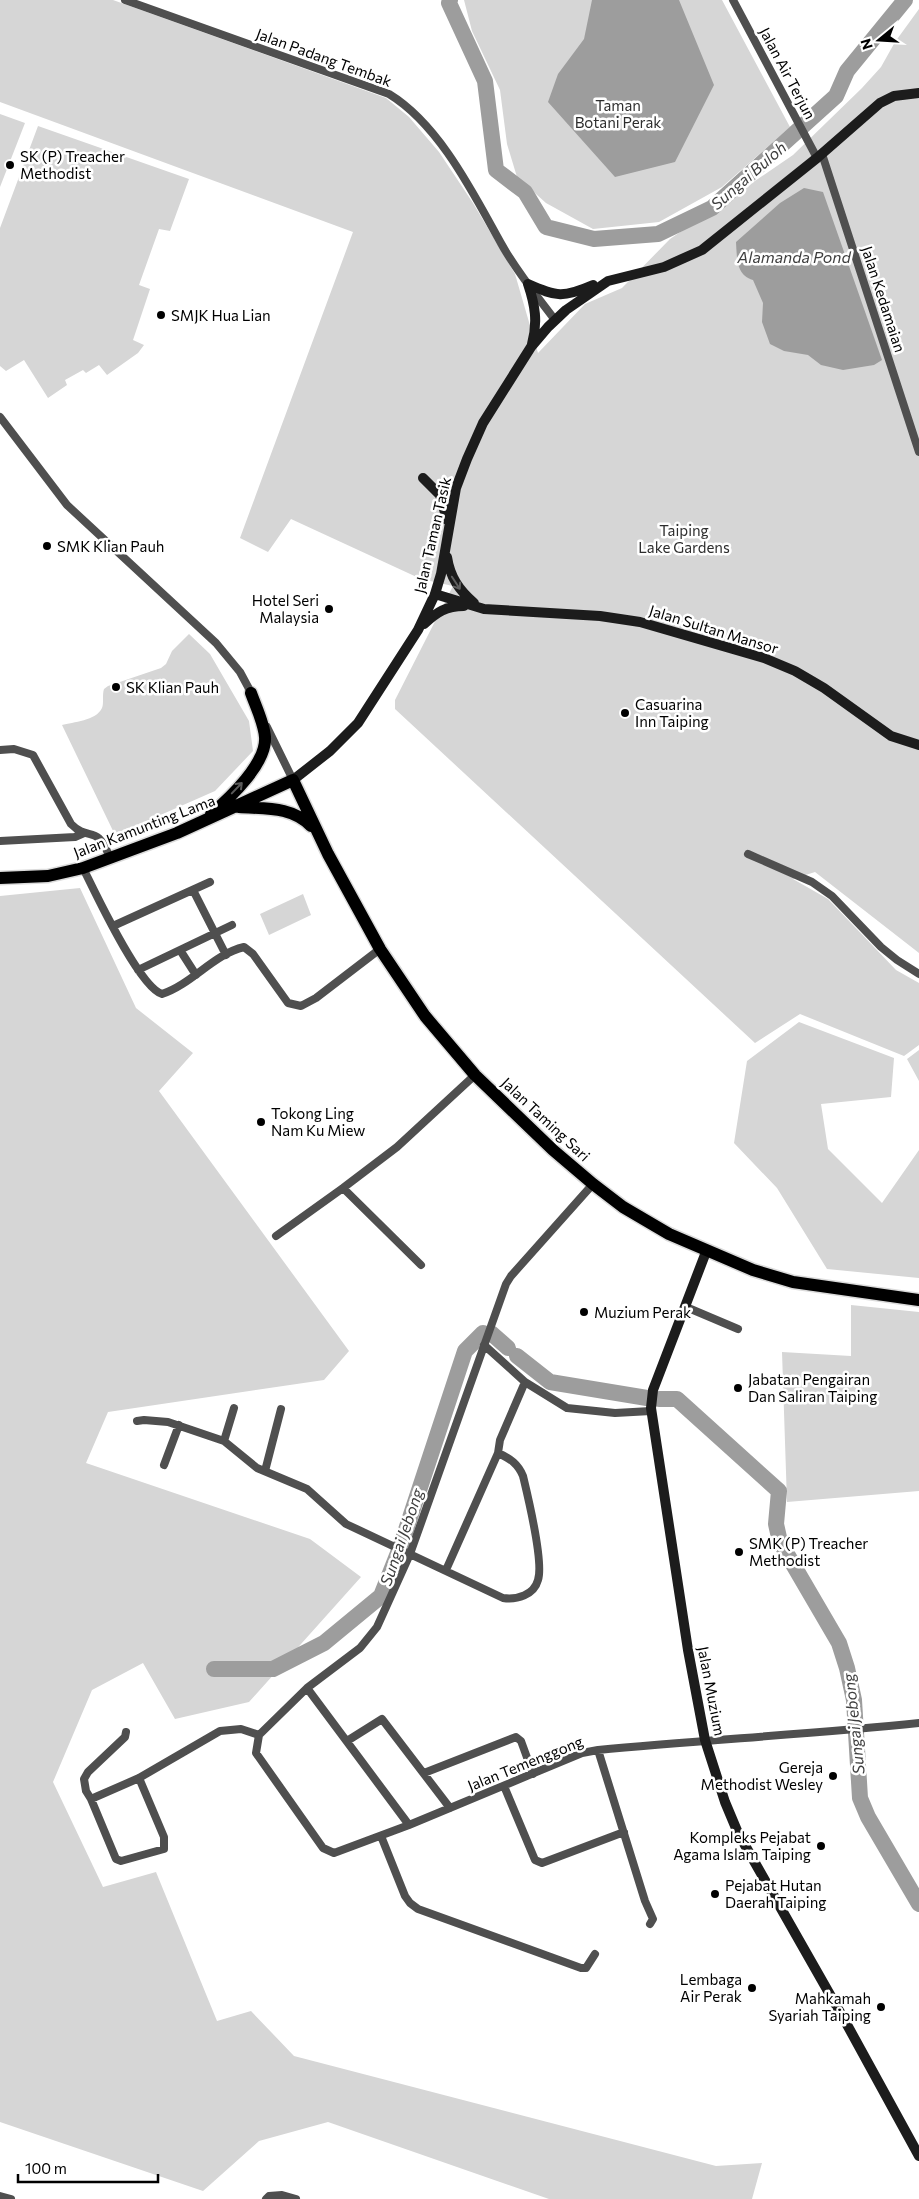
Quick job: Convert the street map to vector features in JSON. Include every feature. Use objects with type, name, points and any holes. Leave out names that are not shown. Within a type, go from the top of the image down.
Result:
[{"type":"main road","points":[[202,822],[248,777],[261,759],[265,748],[265,735],[251,693]]},
{"type":"main road","name":"Jalan Kamunting Lama","points":[[0,878],[48,876],[83,868],[202,822],[293,780]]},
{"type":"main road","name":"Jalan Taming Sari","points":[[293,780],[318,833],[380,950],[425,1016],[475,1075],[552,1150],[593,1184],[648,1222],[706,1252],[753,1270],[793,1282],[919,1300]]},
{"type":"main road","points":[[236,807],[286,810],[301,816],[318,833]]},
{"type":"street","name":"Jalan Padang Tembak","points":[[125,0],[147,4],[389,94],[406,104],[441,145],[480,202],[503,246],[555,320]]},
{"type":"street","name":"Jalan Air Terjun","points":[[733,0],[810,144],[820,156]]},
{"type":"street","name":"Jalan Taman Tasik","points":[[293,780],[330,751],[358,722],[418,630],[435,594],[446,552],[456,488],[483,423],[531,347],[555,320],[588,294],[608,282],[664,267],[688,258],[702,250],[820,156],[880,103],[894,96],[919,93]]},
{"type":"street","name":"Jalan Kedamaian","points":[[820,156],[919,452]]},
{"type":"street","points":[[528,284],[547,292],[571,295],[593,285],[608,282]]},
{"type":"street","points":[[528,284],[535,304],[536,316],[536,330],[531,347]]},
{"type":"street","points":[[0,418],[67,505],[216,643],[240,672],[293,780]]},
{"type":"street","points":[[423,478],[443,501],[449,526]]},
{"type":"street","points":[[446,552],[449,570],[455,583],[479,607]]},
{"type":"street","points":[[435,594],[479,607]]},
{"type":"street","points":[[418,630],[440,610],[452,606],[479,607]]},
{"type":"street","name":"Jalan Sultan Mansor","points":[[479,607],[505,611],[600,616],[640,622],[764,658],[795,671],[824,688],[891,736],[919,744]]},
{"type":"street","points":[[0,750],[14,749],[33,755],[65,816],[76,829],[100,838],[110,858]]},
{"type":"street","points":[[0,842],[75,837],[84,833]]},
{"type":"street","points":[[748,854],[798,876],[832,896],[881,947],[919,974]]},
{"type":"street","points":[[83,868],[138,970],[155,992],[162,994],[196,975],[234,950],[244,947],[253,954],[288,1004],[301,1006],[316,998],[380,950]]},
{"type":"street","points":[[113,926],[210,882]]},
{"type":"street","points":[[193,890],[226,955]]},
{"type":"street","points":[[138,970],[232,926]]},
{"type":"street","points":[[180,950],[196,975]]},
{"type":"street","points":[[276,1236],[397,1147],[475,1075]]},
{"type":"street","points":[[92,1799],[139,1778],[220,1732],[241,1729],[259,1735],[308,1688],[360,1648],[377,1627],[410,1554],[484,1345],[511,1276],[593,1184]]},
{"type":"street","points":[[343,1188],[421,1265]]},
{"type":"street","name":"Jalan Muzium","points":[[706,1252],[653,1390],[651,1411],[688,1650],[705,1740],[725,1802],[738,1833],[845,2020],[919,2156]]},
{"type":"street","points":[[686,1307],[738,1329]]},
{"type":"street","points":[[484,1345],[525,1382],[567,1408],[615,1413],[651,1411]]},
{"type":"street","points":[[446,1570],[498,1453],[500,1440],[525,1382]]},
{"type":"street","points":[[224,1442],[234,1408]]},
{"type":"street","points":[[264,1471],[281,1409]]},
{"type":"street","points":[[137,1421],[168,1422],[224,1442],[257,1468],[307,1489],[346,1524],[503,1598],[511,1599],[525,1595],[538,1581],[538,1557],[523,1476],[519,1466],[498,1453]]},
{"type":"street","points":[[164,1465],[178,1426]]},
{"type":"street","points":[[308,1688],[409,1825]]},
{"type":"street","points":[[347,1741],[382,1719],[450,1808]]},
{"type":"street","name":"Jalan Temenggong","points":[[259,1735],[256,1743],[256,1753],[323,1848],[334,1852],[409,1825],[582,1753],[705,1740],[856,1730],[919,1723]]},
{"type":"street","points":[[126,1732],[125,1737],[88,1772],[84,1779],[86,1791],[92,1799],[116,1859],[127,1860],[164,1849],[164,1837],[139,1778]]},
{"type":"street","points":[[424,1773],[516,1737],[520,1742],[532,1774]]},
{"type":"street","points":[[598,1750],[645,1901],[653,1919],[650,1924]]},
{"type":"street","points":[[504,1786],[534,1860],[538,1863],[624,1832]]},
{"type":"street","points":[[381,1836],[404,1896],[418,1909],[581,1968],[586,1968],[595,1954]]},
{"type":"street","points":[[268,2197],[282,2195],[296,2199]]},
{"type":"street","points":[[0,2196],[11,2199]]},
{"type":"green space","name":"Taiping Lake Gardens","points":[[0,0],[113,0],[386,98],[409,117],[439,152],[473,203],[515,274],[538,353],[585,304],[622,288],[670,239],[793,155],[881,67],[895,42],[919,9],[919,953],[815,872],[793,879],[828,899],[896,970],[919,983],[919,1045],[904,1056],[800,1014],[755,1043],[395,709],[395,700],[453,586],[421,579],[291,519],[268,552],[240,538],[353,232],[0,102]]},
{"type":"green space","name":"Taman Botani Perak","points":[[464,0],[722,0],[790,127],[722,187],[659,222],[593,229],[546,203],[517,177],[507,144],[500,90],[472,31]]},
{"type":"green space","points":[[0,114],[25,123],[0,187]]},
{"type":"green space","points":[[38,126],[189,179],[170,231],[159,229],[139,285],[150,289],[133,340],[144,345],[138,353],[107,375],[99,365],[86,373],[83,370],[65,380],[67,385],[48,398],[24,360],[6,371],[0,366],[0,228]]},
{"type":"green space","points":[[189,634],[210,654],[249,721],[253,751],[215,791],[115,835],[62,725],[95,716],[102,708],[104,689],[161,668],[166,664],[172,651]]},
{"type":"green space","points":[[80,888],[136,1008],[193,1053],[159,1091],[349,1351],[324,1380],[108,1412],[86,1463],[310,1539],[361,1577],[249,1702],[175,1719],[143,1663],[92,1690],[53,1782],[103,1887],[156,1872],[217,2021],[251,2011],[294,2056],[716,2166],[762,2163],[752,2199],[549,2199],[328,2122],[259,2141],[203,2191],[0,2122],[0,896]]},
{"type":"green space","points":[[303,894],[311,915],[269,935],[260,914]]},
{"type":"green space","points":[[799,1022],[894,1058],[891,1097],[821,1104],[828,1149],[882,1203],[919,1150],[919,1278],[827,1269],[777,1188],[734,1143],[747,1061]]},
{"type":"green space","points":[[919,1050],[919,1081],[907,1059]]},
{"type":"green space","points":[[851,1305],[919,1312],[919,1491],[787,1502],[782,1352],[851,1356]]},
{"type":"water","points":[[592,0],[679,0],[714,85],[675,162],[615,177],[548,102],[558,74],[584,39]]},
{"type":"water","name":"Alamanda Pond","points":[[804,188],[823,192],[882,360],[874,365],[843,370],[821,365],[808,355],[784,351],[770,344],[762,322],[763,303],[753,280],[747,278],[740,270],[737,260],[736,242],[780,203]]},
{"type":"waterway","name":"Sungai Buloh","points":[[450,0],[449,3],[485,81],[496,170],[525,192],[546,227],[594,239],[658,234],[712,208],[836,96],[847,71],[905,0]]},
{"type":"waterway","name":"Sungai Jebong","points":[[214,1669],[273,1669],[324,1643],[381,1596],[400,1548],[465,1351],[483,1333]]},
{"type":"waterway","name":"Sungai Jebong","points":[[491,1333],[508,1348]]},
{"type":"waterway","name":"Sungai Jebong","points":[[517,1356],[550,1382],[647,1398]]},
{"type":"waterway","name":"Sungai Jebong","points":[[659,1399],[677,1399],[779,1491],[776,1524],[780,1542],[839,1643],[847,1668],[854,1700],[860,1798],[868,1817],[919,1904]]},
{"type":"place","name":"SK (P) Treacher Methodist","points":[[10,165]]},
{"type":"place","name":"SMJK Hua Lian","points":[[161,315]]},
{"type":"place","name":"SMK Klian Pauh","points":[[47,546]]},
{"type":"place","name":"Hotel Seri Malaysia","points":[[329,609]]},
{"type":"place","name":"SK Klian Pauh","points":[[116,687]]},
{"type":"place","name":"Casuarina Inn Taiping","points":[[625,713]]},
{"type":"place","name":"Tokong Ling Nam Ku Miew","points":[[261,1122]]},
{"type":"place","name":"Muzium Perak","points":[[584,1312]]},
{"type":"place","name":"Jabatan Pengairan Dan Saliran Taiping","points":[[738,1388]]},
{"type":"place","name":"SMK (P) Treacher Methodist","points":[[739,1552]]},
{"type":"place","name":"Gereja Methodist Wesley","points":[[833,1776]]},
{"type":"place","name":"Kompleks Pejabat Agama Islam Taiping","points":[[821,1846]]},
{"type":"place","name":"Pejabat Hutan Daerah Taiping","points":[[715,1894]]},
{"type":"place","name":"Lembaga Air Perak","points":[[752,1988]]},
{"type":"place","name":"Mahkamah Syariah Taiping","points":[[881,2007]]}]
